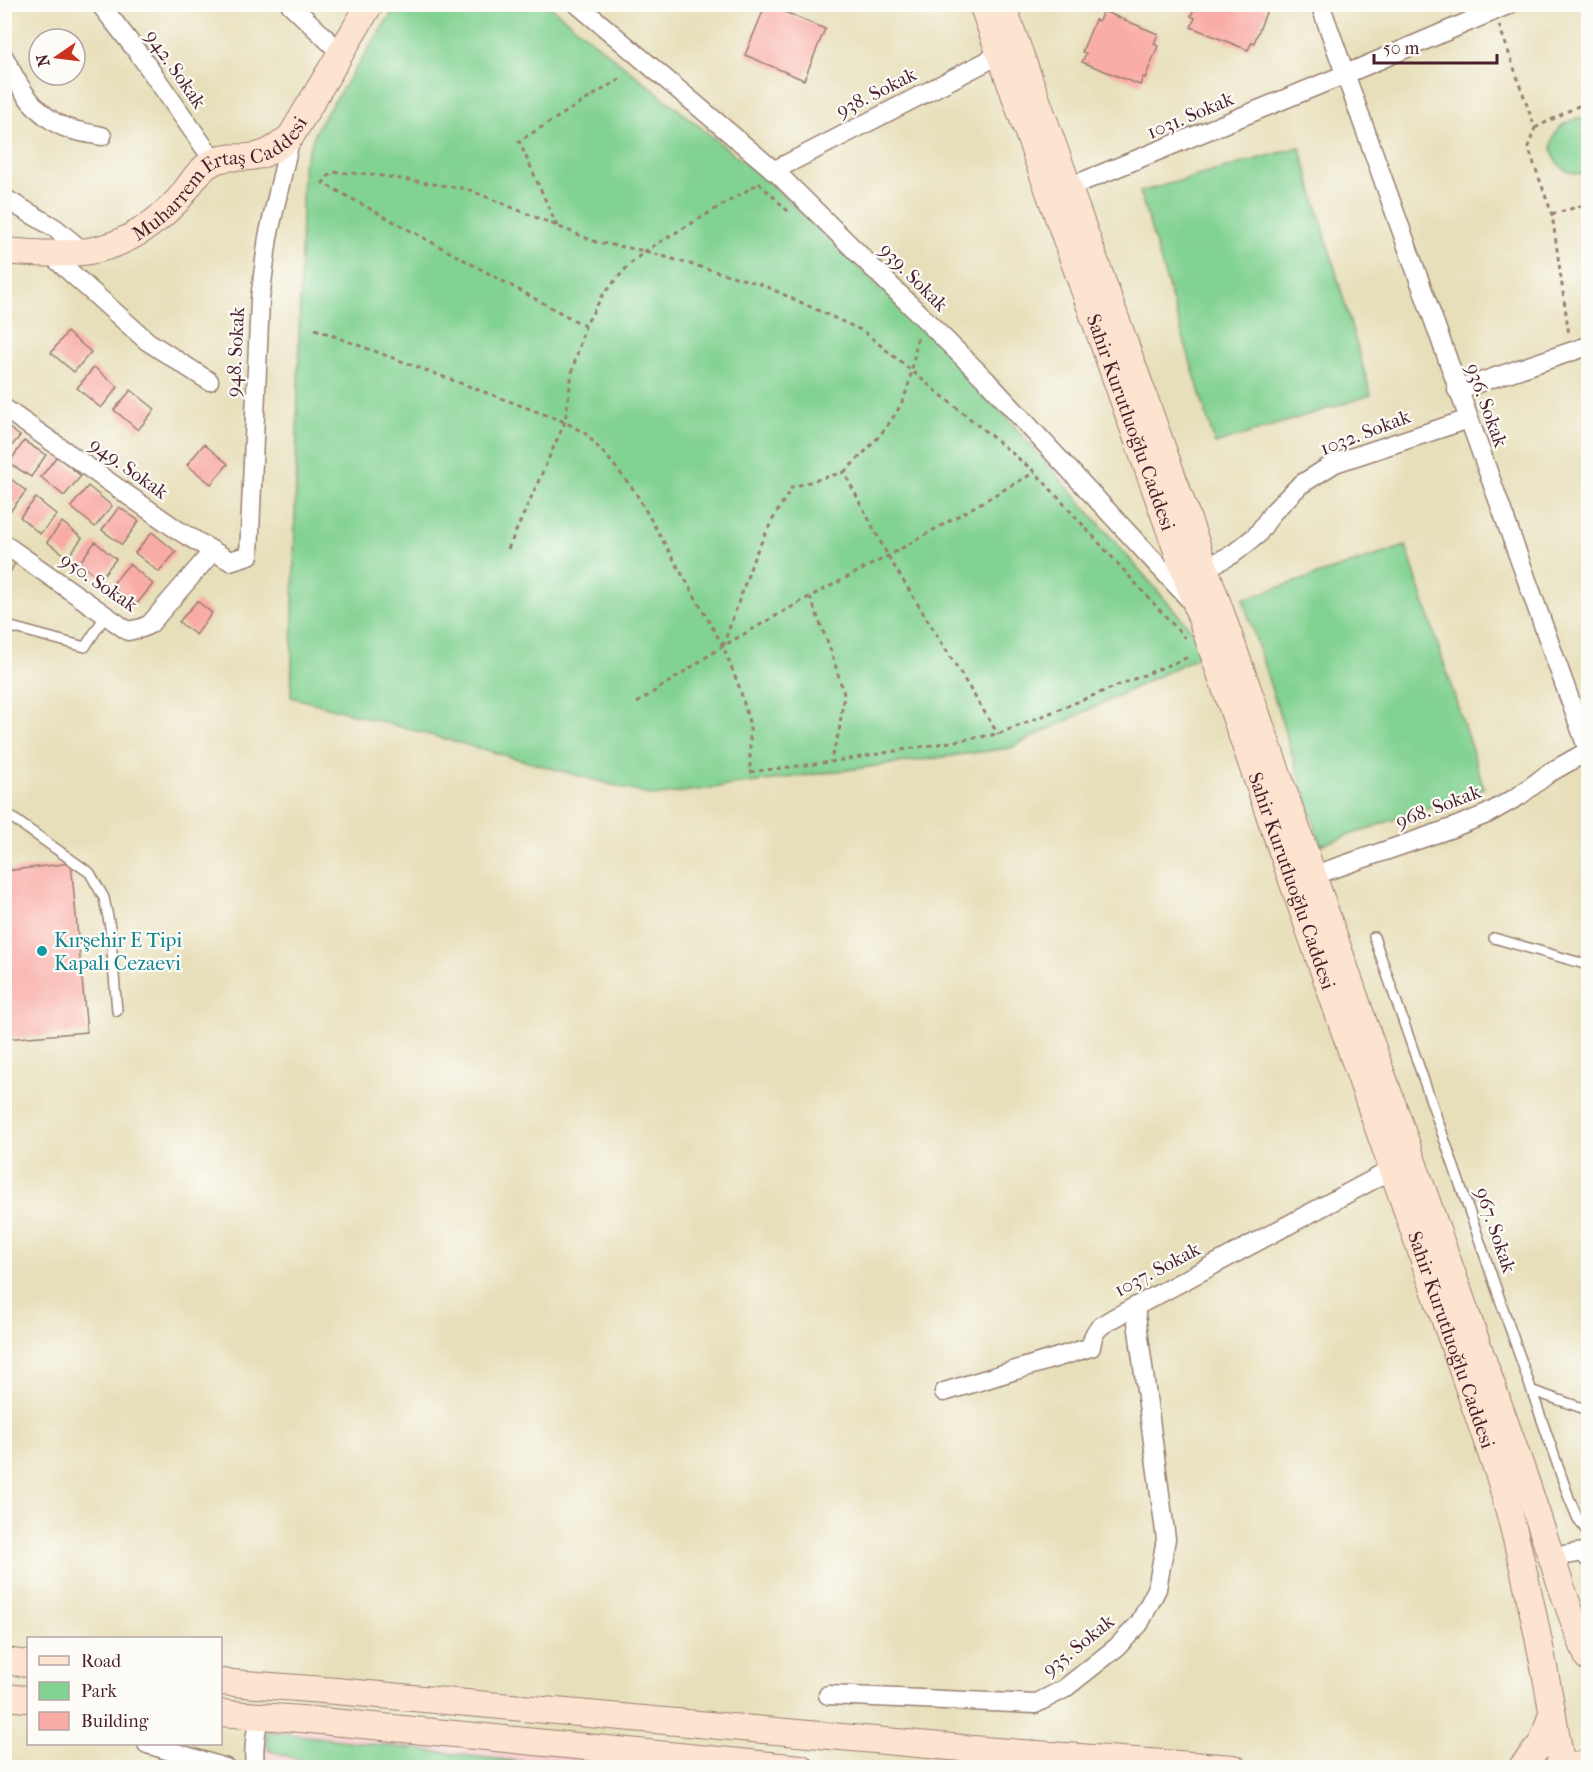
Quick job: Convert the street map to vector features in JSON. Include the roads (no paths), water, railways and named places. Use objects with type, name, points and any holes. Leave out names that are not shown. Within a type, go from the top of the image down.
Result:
[{"type":"street","name":"942. Sokak","points":[[100,4],[139,54],[214,161]]},
{"type":"street","points":[[290,4],[341,53]]},
{"type":"street","name":"Muharrem Ertaş Caddesi","points":[[4,251],[51,255],[85,253],[110,247],[134,236],[160,218],[179,199],[195,177],[214,161],[234,156],[256,156],[280,146],[291,136],[370,4]]},
{"type":"street","name":"939. Sokak","points":[[577,4],[776,172],[987,381],[1197,607]]},
{"type":"street","name":"Sahir Kurutluoğlu Caddesi","points":[[982,4],[1060,192],[1204,569],[1393,1169],[1500,1479],[1553,1710],[1562,1767]]},
{"type":"street","name":"Sahir Kurutluoğlu Caddesi","points":[[1002,4],[1060,192],[1197,607],[1303,878],[1588,1658]]},
{"type":"street","name":"936. Sokak","points":[[1320,4],[1588,751]]},
{"type":"street","name":"1031. Sokak","points":[[1060,192],[1502,8]]},
{"type":"street","name":"938. Sokak","points":[[776,172],[1001,54]]},
{"type":"street","points":[[4,57],[19,86],[35,107],[57,124],[102,136]]},
{"type":"street","name":"948. Sokak","points":[[230,561],[249,555],[260,300],[268,237],[291,136]]},
{"type":"street","points":[[4,198],[55,228],[85,253]]},
{"type":"street","points":[[51,255],[147,341],[209,381]]},
{"type":"street","points":[[1457,390],[1580,349]]},
{"type":"street","name":"949. Sokak","points":[[4,408],[176,529],[230,561]]},
{"type":"street","name":"1032. Sokak","points":[[1204,569],[1233,555],[1257,535],[1273,512],[1300,485],[1335,463],[1468,419]]},
{"type":"street","name":"950. Sokak","points":[[4,544],[128,631],[150,624],[213,551]]},
{"type":"street","name":"968. Sokak","points":[[1303,878],[1452,828],[1486,814],[1519,796],[1549,773],[1588,751]]},
{"type":"street","name":"1037. Sokak","points":[[944,1392],[1091,1347],[1093,1335],[1100,1326],[1393,1169]]},
{"type":"street","name":"935. Sokak","points":[[828,1695],[1035,1704],[1064,1689],[1117,1647],[1139,1623],[1156,1589],[1166,1539],[1135,1307]]},
{"type":"street","points":[[1551,1557],[1587,1553]]},
{"type":"street","points":[[4,1661],[27,1664]]},
{"type":"street","points":[[222,1682],[336,1690],[995,1751],[1234,1767]]},
{"type":"street","points":[[4,1697],[27,1699]]},
{"type":"street","points":[[4,1705],[27,1711]]},
{"type":"street","points":[[1521,1767],[1542,1743],[1553,1710]]},
{"type":"street","points":[[222,1713],[801,1767]]},
{"type":"street","points":[[255,1767],[253,1753],[260,1716]]},
{"type":"street","points":[[154,1745],[226,1767]]},
{"type":"street","points":[[1557,1767],[1588,1764]]},
{"type":"lane","points":[[4,625],[85,647],[106,615]]},
{"type":"lane","points":[[4,812],[90,873],[104,898],[110,927],[117,1011]]},
{"type":"lane","name":"967. Sokak","points":[[1374,937],[1569,1498],[1578,1519],[1588,1533]]},
{"type":"lane","points":[[1494,938],[1588,965]]},
{"type":"lane","points":[[1533,1391],[1588,1410]]},
{"type":"place","name":"Kırşehir E Tipi Kapalı Cezaevi","points":[[42,951]]}]
